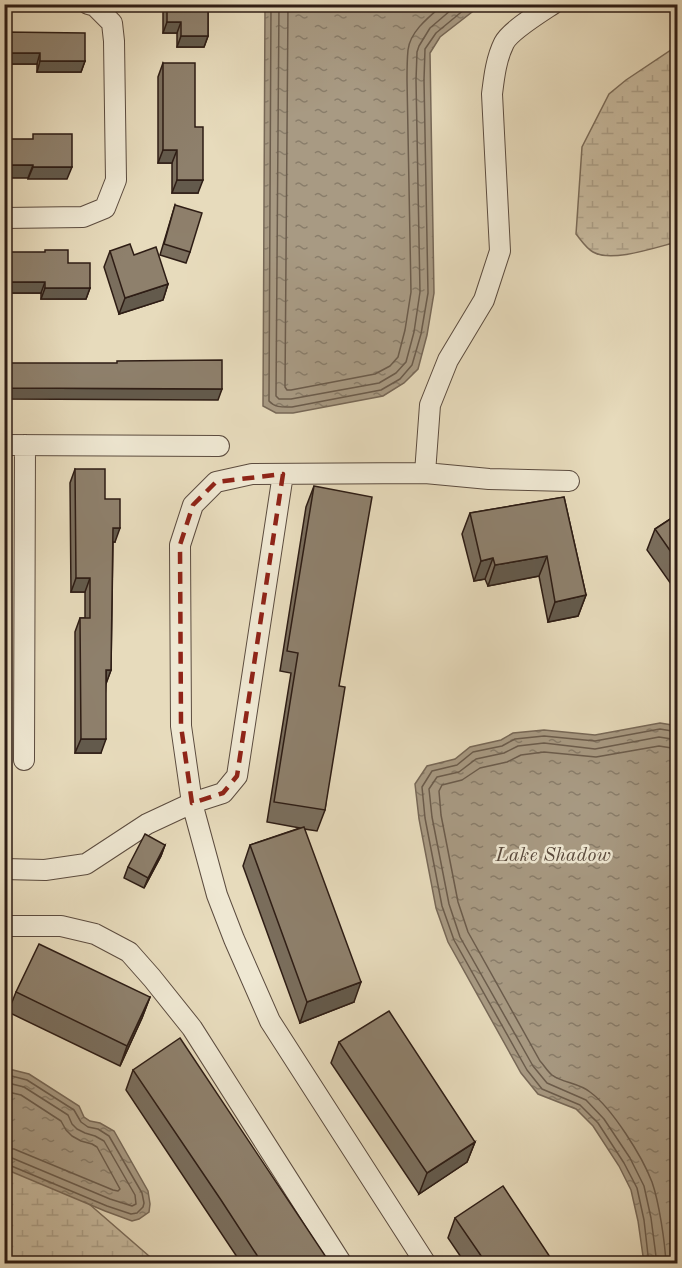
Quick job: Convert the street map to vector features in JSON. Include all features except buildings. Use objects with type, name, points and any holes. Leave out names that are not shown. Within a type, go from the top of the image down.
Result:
[{"type":"street","points":[[4,218],[83,217],[105,208],[116,180],[112,23],[95,6],[88,4]]},
{"type":"street","points":[[425,473],[430,405],[448,360],[484,300],[500,251],[492,94],[495,73],[505,41],[552,4]]},
{"type":"street","points":[[4,445],[219,446]]},
{"type":"street","points":[[24,760],[25,445]]},
{"type":"street","points":[[426,1263],[270,1020],[217,895],[192,803],[181,726],[180,545],[193,506],[216,482],[252,474],[425,473],[489,479],[568,481]]},
{"type":"street","points":[[4,869],[45,870],[86,864],[147,824],[192,803],[223,793],[237,776],[283,474]]},
{"type":"street","points":[[4,926],[61,926],[95,934],[129,952],[192,1028],[342,1263]]},
{"type":"highlighted area","points":[[283,474],[237,776],[223,793],[192,803],[181,726],[180,545],[193,505],[216,482]]},
{"type":"green space","points":[[677,46],[677,242],[622,255],[601,255],[593,252],[576,234],[582,147],[609,94]]},
{"type":"green space","points":[[4,1130],[157,1263],[5,1263]]},
{"type":"water","points":[[265,5],[481,5],[440,37],[430,53],[434,293],[427,335],[418,369],[404,383],[383,396],[293,413],[276,413],[263,406]]},
{"type":"water","name":"Lake Shadow","points":[[660,723],[678,726],[677,1264],[644,1263],[631,1190],[619,1166],[593,1126],[576,1109],[538,1094],[521,1073],[448,942],[436,908],[419,819],[415,784],[427,766],[455,759],[470,747],[501,740],[513,733],[544,730],[595,735]]},
{"type":"water","points":[[5,1068],[29,1074],[79,1106],[84,1117],[114,1131],[148,1191],[149,1212],[132,1221],[5,1169]]}]
